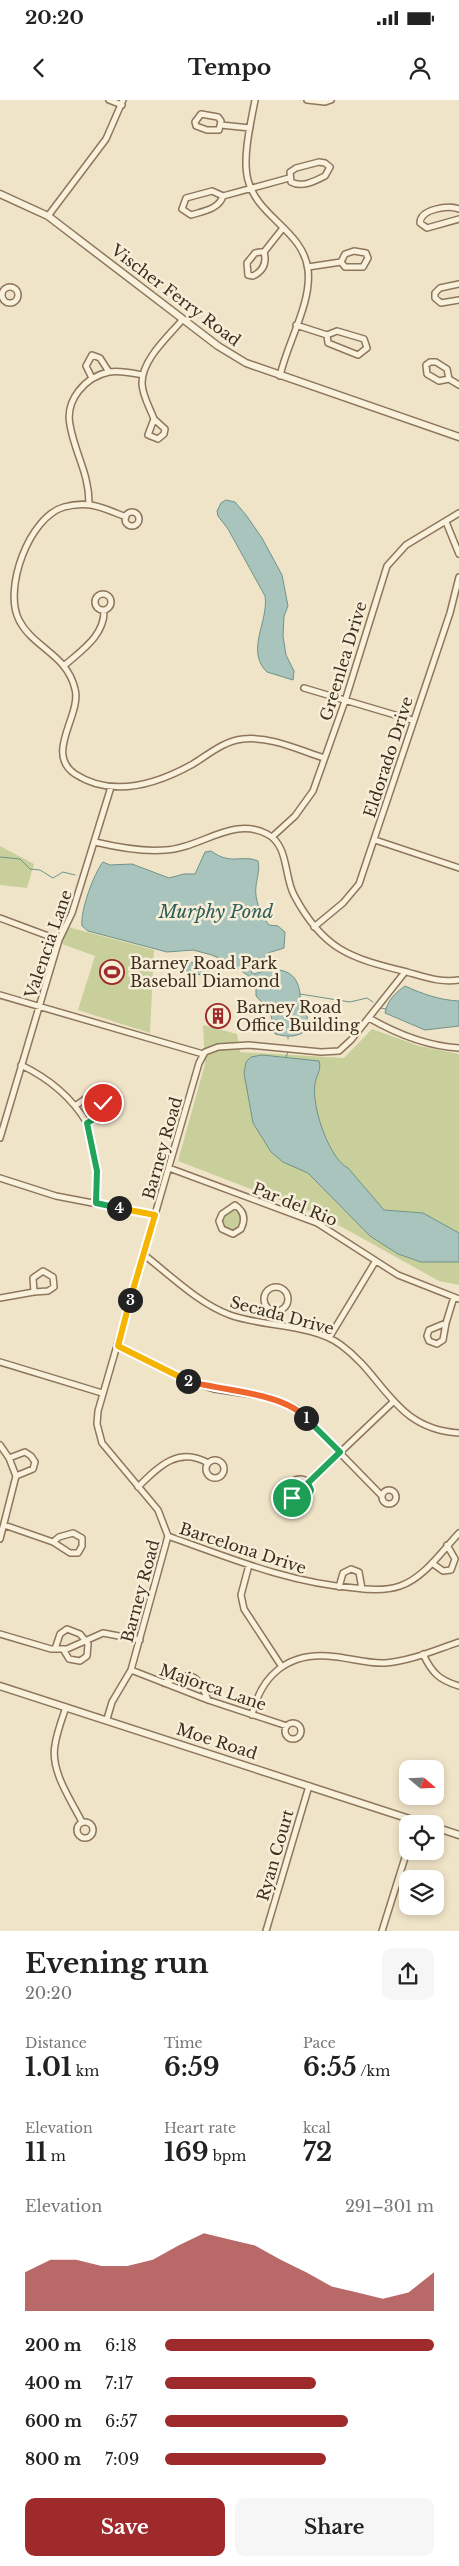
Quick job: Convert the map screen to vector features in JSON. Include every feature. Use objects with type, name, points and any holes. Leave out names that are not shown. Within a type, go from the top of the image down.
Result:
[{"type":"street","points":[[48,216],[106,139],[123,102],[109,100]]},
{"type":"street","points":[[254,100],[246,169],[251,188],[261,206],[302,250],[308,267],[308,285],[280,376]]},
{"type":"street","points":[[307,100],[325,102],[331,100]]},
{"type":"street","points":[[201,114],[208,114],[218,117],[221,125],[216,131],[207,130],[198,128],[195,122],[201,114]]},
{"type":"street","points":[[221,125],[250,128]]},
{"type":"street","points":[[319,162],[325,162],[330,167],[325,176],[304,184],[296,185],[289,178],[290,172],[296,168],[319,162]]},
{"type":"street","points":[[224,196],[221,203],[192,215],[182,209],[186,198],[198,194],[212,191],[224,196],[289,178]]},
{"type":"street","name":"Vischer Ferry Road","points":[[0,194],[48,216],[228,354],[253,367],[459,436]]},
{"type":"street","points":[[459,209],[454,207],[424,213],[420,218],[420,223],[428,228],[459,219]]},
{"type":"street","points":[[264,252],[255,253],[250,258],[247,263],[248,275],[253,276],[259,273],[265,264],[264,252],[283,228]]},
{"type":"street","points":[[354,251],[366,253],[368,258],[363,267],[345,267],[341,262],[344,254],[354,251]]},
{"type":"street","points":[[308,267],[341,262]]},
{"type":"street","points":[[459,284],[440,288],[435,298],[441,303],[459,300]]},
{"type":"street","points":[[154,419],[143,391],[143,375],[149,361],[183,318]]},
{"type":"street","points":[[296,325],[327,335],[337,331],[352,334],[364,339],[367,348],[358,354],[328,343],[327,335]]},
{"type":"street","points":[[92,378],[86,366],[92,356],[100,358],[109,372]]},
{"type":"street","points":[[449,379],[447,369],[436,362],[426,365],[427,374],[439,381],[449,379],[459,385]]},
{"type":"street","points":[[89,503],[87,477],[77,450],[69,414],[76,395],[92,378],[109,372],[143,375]]},
{"type":"street","points":[[126,517],[89,503],[61,508],[44,521],[35,531],[24,552],[14,582],[14,603],[19,621],[24,629],[65,665],[72,677],[76,692],[63,748],[65,762],[74,773],[90,781],[111,787],[151,782],[192,764],[224,745],[244,739],[266,740],[324,758]]},
{"type":"street","name":"Greenlea Drive","points":[[272,837],[304,805],[313,791],[346,701],[387,566],[406,545],[459,513]]},
{"type":"street","points":[[446,522],[459,554]]},
{"type":"street","name":"Eldorado Drive","points":[[314,927],[356,889],[375,840],[412,720],[450,613],[459,577]]},
{"type":"street","points":[[65,665],[100,631],[105,617],[104,610]]},
{"type":"street","points":[[304,688],[412,720]]},
{"type":"street","name":"Valencia Lane","points":[[0,1138],[59,940],[72,912],[111,787]]},
{"type":"street","points":[[95,842],[165,851],[197,844],[237,828],[254,829],[272,837],[283,856],[293,894],[314,927],[330,944],[343,953],[405,972],[447,982],[459,980]]},
{"type":"street","points":[[375,840],[459,868]]},
{"type":"street","points":[[0,918],[59,940]]},
{"type":"street","points":[[0,995],[203,1054],[218,1047],[248,1045],[321,1052],[339,1051],[369,1018],[405,972]]},
{"type":"street","points":[[369,1018],[390,1030],[416,1040],[459,1048]]},
{"type":"street","name":"Barney Road","points":[[107,1719],[112,1702],[131,1670],[168,1536],[158,1510],[102,1444],[97,1424],[102,1393],[118,1346],[143,1254],[203,1054]]},
{"type":"street","points":[[21,1065],[50,1082],[75,1106],[87,1123],[97,1171],[96,1203]]},
{"type":"street","points":[[75,1106],[91,1097],[100,1099],[103,1103],[103,1114],[87,1123]]},
{"type":"street","name":"Par del Rio","points":[[169,1168],[324,1226],[375,1262],[406,1278],[457,1298]]},
{"type":"street","points":[[0,1178],[56,1196],[155,1215]]},
{"type":"street","points":[[235,1205],[242,1211],[244,1219],[241,1229],[233,1234],[222,1229],[219,1221],[222,1214],[235,1205],[239,1194]]},
{"type":"street","name":"Secada Drive","points":[[143,1254],[216,1308],[232,1316],[329,1338],[350,1353],[393,1402],[426,1427],[459,1433]]},
{"type":"street","points":[[329,1338],[375,1262]]},
{"type":"street","points":[[0,1298],[51,1290],[54,1282],[52,1275],[43,1271],[36,1274],[32,1281],[34,1292]]},
{"type":"street","points":[[266,1324],[272,1313],[280,1311],[288,1298],[285,1291],[275,1287],[268,1290],[264,1298],[272,1313]]},
{"type":"street","points":[[446,1323],[429,1330],[427,1336],[429,1341],[437,1344],[443,1340],[446,1323],[457,1298]]},
{"type":"street","points":[[118,1346],[188,1381],[214,1389],[268,1397],[289,1404],[304,1415],[382,1496]]},
{"type":"street","points":[[0,1362],[102,1393]]},
{"type":"street","points":[[308,1483],[393,1402]]},
{"type":"street","points":[[0,1445],[16,1476],[0,1539]]},
{"type":"street","points":[[8,1458],[25,1452],[35,1462],[33,1468],[16,1476]]},
{"type":"street","points":[[138,1487],[158,1468],[176,1458],[193,1456],[208,1463]]},
{"type":"street","points":[[302,1480],[308,1483],[311,1490],[308,1498],[301,1501],[292,1498],[289,1492],[292,1483],[302,1480]]},
{"type":"street","points":[[4,1525],[52,1542],[75,1553],[80,1551],[83,1543],[79,1535],[73,1533],[59,1537],[52,1542]]},
{"type":"street","name":"Barcelona Drive","points":[[168,1536],[293,1579],[339,1587],[384,1589],[401,1586],[432,1563],[459,1533]]},
{"type":"street","points":[[432,1563],[443,1571],[451,1570],[455,1558],[447,1545]]},
{"type":"street","points":[[248,1565],[242,1590],[244,1609],[282,1667]]},
{"type":"street","points":[[339,1587],[343,1573],[351,1569],[359,1572],[362,1589]]},
{"type":"street","points":[[55,1649],[60,1634],[66,1630],[76,1631],[86,1639],[88,1650],[83,1660],[69,1659],[63,1649]]},
{"type":"street","points":[[0,1634],[55,1649],[63,1649],[103,1633],[140,1640]]},
{"type":"street","points":[[252,1715],[259,1690],[282,1667],[312,1656],[380,1663],[423,1654],[459,1642]]},
{"type":"street","points":[[423,1654],[431,1671],[442,1681],[459,1686]]},
{"type":"street","name":"Majorca Lane","points":[[131,1670],[208,1700],[287,1726]]},
{"type":"street","points":[[164,1684],[181,1676],[190,1675],[200,1682],[208,1700]]},
{"type":"street","name":"Moe Road","points":[[0,1686],[107,1719],[399,1817]]},
{"type":"street","points":[[66,1707],[54,1745],[55,1760],[64,1786],[82,1822]]},
{"type":"street","name":"Ryan Court","points":[[266,1931],[309,1786]]},
{"type":"street","points":[[444,1830],[459,1835]]},
{"type":"street","points":[[382,1931],[404,1860]]},
{"type":"green space","points":[[0,846],[34,864],[27,888],[0,885]]},
{"type":"green space","points":[[68,927],[154,950],[150,1033],[78,1010],[95,956],[62,944]]},
{"type":"green space","points":[[203,1025],[237,1034],[240,1052],[344,1058],[372,1029],[419,1046],[459,1054],[459,1285],[439,1281],[324,1217],[178,1161],[205,1064]]},
{"type":"green space","points":[[87,1099],[95,1099],[100,1104],[98,1115],[87,1117],[82,1112],[82,1104]]},
{"type":"green space","points":[[234,1209],[239,1210],[241,1220],[233,1232],[224,1228],[222,1222],[225,1214]]},
{"type":"green space","points":[[300,1481],[306,1484],[309,1490],[306,1496],[300,1499],[294,1496],[291,1490],[294,1484]]},
{"type":"water","points":[[226,500],[235,502],[246,515],[262,538],[282,575],[288,606],[284,616],[283,636],[286,655],[294,671],[293,680],[267,672],[261,664],[258,655],[258,645],[264,615],[265,596],[228,529],[218,516],[217,511],[221,503]]},
{"type":"water","name":"Murphy Pond","points":[[211,851],[225,858],[258,861],[257,901],[263,917],[269,925],[278,926],[285,932],[284,948],[268,953],[251,972],[254,974],[277,970],[283,971],[294,978],[300,994],[301,1013],[307,1016],[308,1029],[300,1034],[288,1036],[275,1034],[270,1011],[256,996],[256,981],[230,963],[212,955],[193,950],[167,952],[88,931],[82,926],[83,911],[88,892],[103,862],[110,865],[132,864],[169,878],[184,874],[195,874],[205,852]]},
{"type":"water","points":[[179,958],[210,968],[208,977],[176,968]]},
{"type":"water","points":[[405,986],[431,996],[459,1001],[459,1026],[425,1030],[385,1013],[392,998]]},
{"type":"water","points":[[262,1055],[319,1061],[314,1093],[323,1130],[334,1154],[384,1210],[423,1213],[459,1233],[459,1262],[421,1262],[398,1254],[370,1236],[308,1173],[283,1162],[271,1152],[253,1123],[244,1073],[246,1062],[251,1057]]},
{"type":"waterway","points":[[0,857],[20,859],[30,869],[40,870],[53,878],[63,872],[75,875]]},
{"type":"waterway","points":[[300,994],[350,1002],[367,998],[373,1002]]},
{"type":"waterway","points":[[381,1008],[386,1009]]},
{"type":"waterway","points":[[286,1057],[288,1052]]},
{"type":"place","name":"Barney Road Park Baseball Diamond","points":[[112,972]]},
{"type":"place","name":"Barney Road Office Building","points":[[218,1016]]},
{"type":"route","points":[[103,1103],[103,1114],[87,1123],[95,1152],[97,1171],[96,1203],[155,1215],[118,1346],[188,1381],[214,1389],[268,1397],[296,1408],[340,1452],[308,1483],[311,1490],[308,1498],[304,1501],[299,1501],[292,1498]]}]
